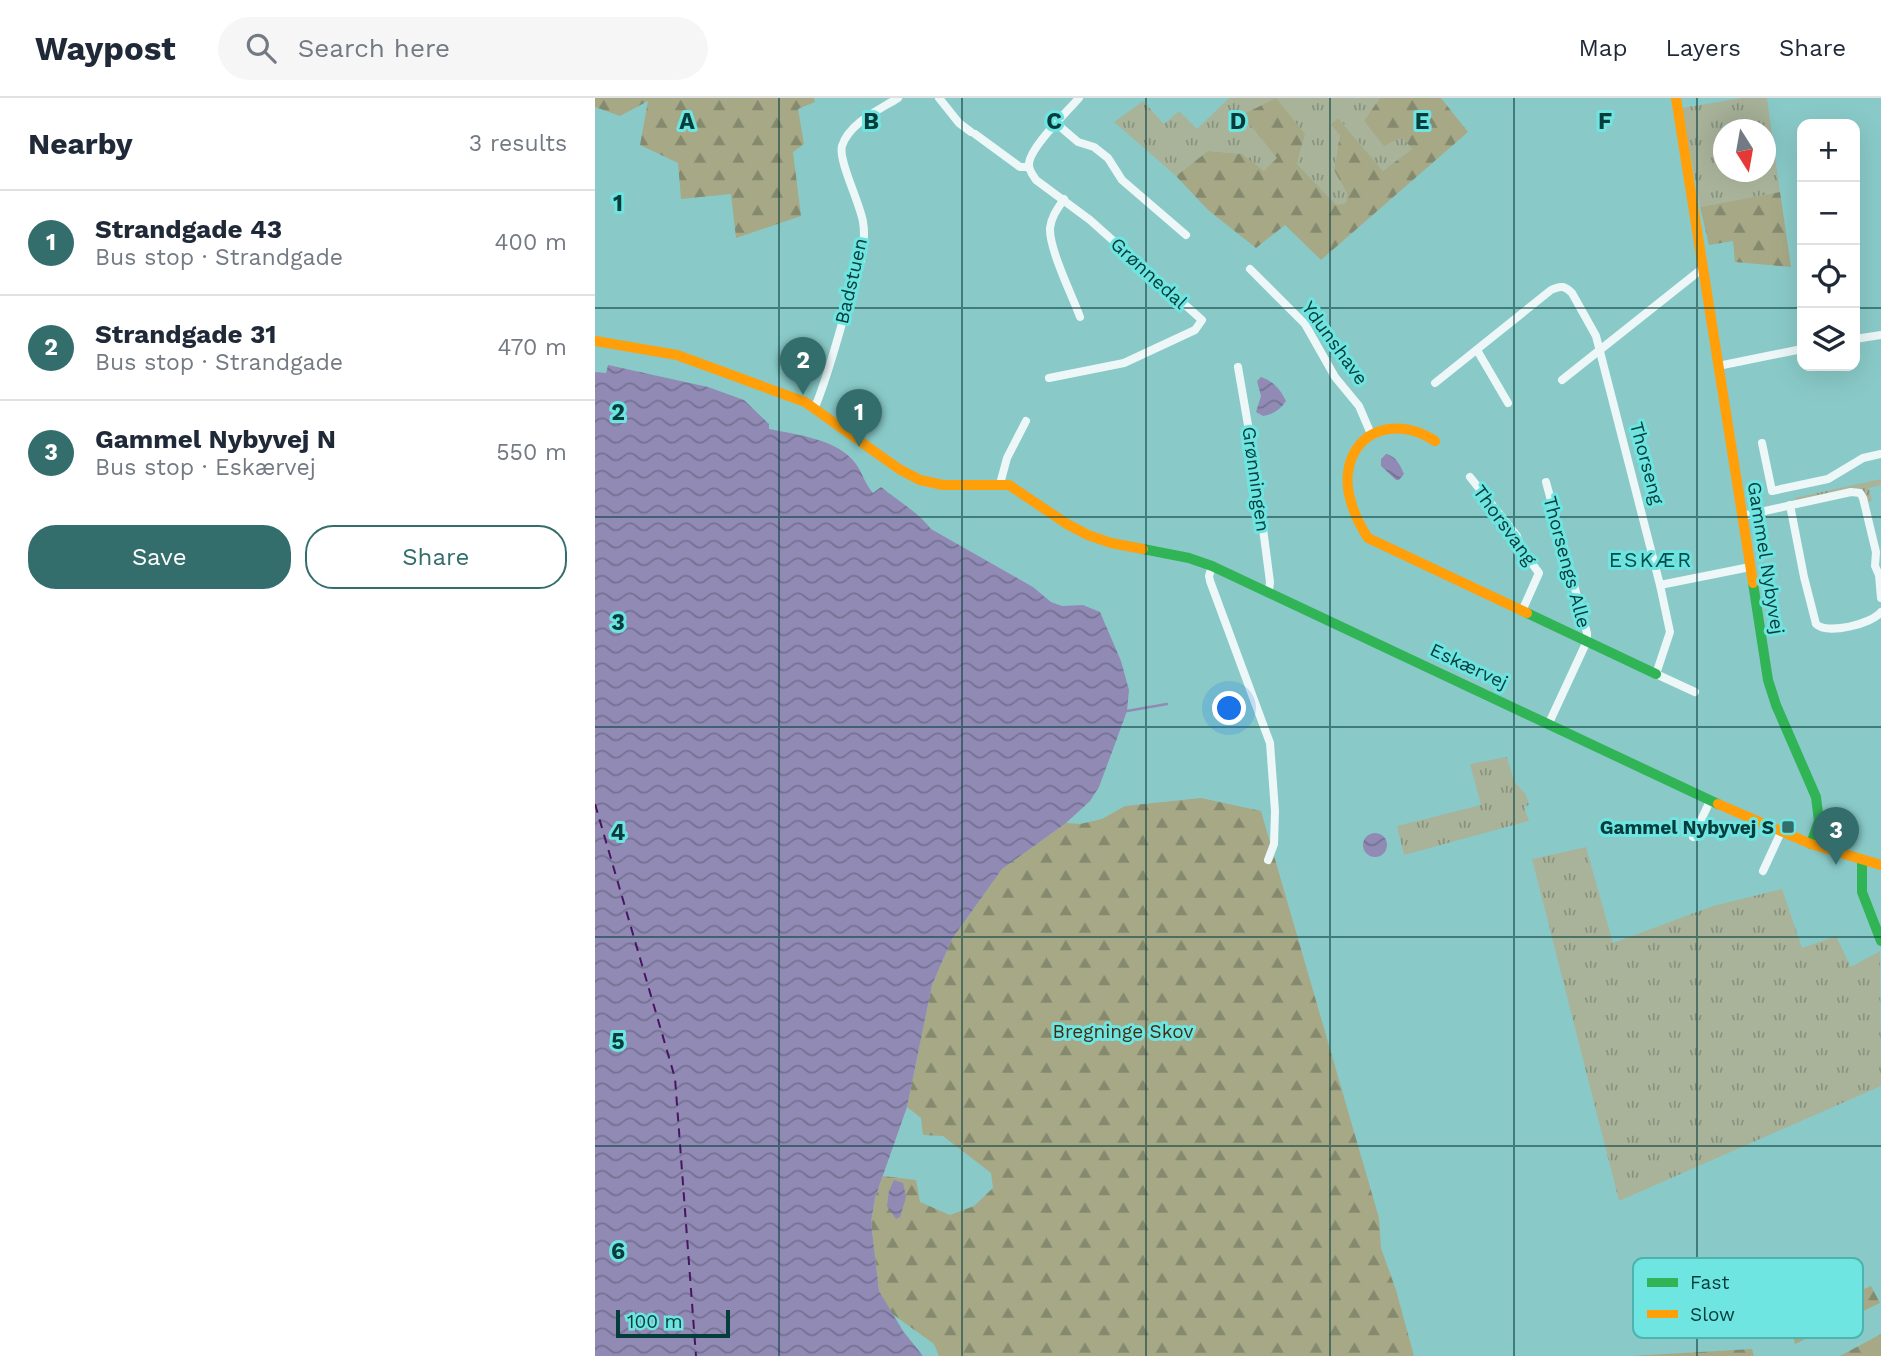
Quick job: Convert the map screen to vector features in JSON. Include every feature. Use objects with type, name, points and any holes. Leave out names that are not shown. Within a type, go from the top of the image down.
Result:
[{"type":"street","name":"Badstuen","points":[[814,407],[824,385],[864,236],[856,193],[842,160],[841,149],[846,138],[864,119],[898,98]]},
{"type":"street","name":"Grønnedal","points":[[939,98],[959,123],[1020,167],[1028,167],[1036,180],[1064,199],[1202,320],[1195,330],[1124,363],[1049,378]]},
{"type":"street","points":[[1028,167],[1032,153],[1079,98]]},
{"type":"street","name":"Gammel Nybyvej","points":[[1676,98],[1771,693],[1816,797],[1819,821],[1811,844]]},
{"type":"street","points":[[1057,124],[1078,142],[1094,147],[1108,158],[1122,180],[1186,235]]},
{"type":"street","points":[[1064,199],[1052,218],[1050,229],[1052,243],[1080,317]]},
{"type":"street","points":[[1562,380],[1703,268]]},
{"type":"street","name":"Ydunshave","points":[[1250,269],[1305,324],[1335,377],[1359,406],[1371,434]]},
{"type":"street","points":[[1251,287],[1260,279]]},
{"type":"street","name":"Thorseng","points":[[1477,350],[1559,286],[1572,293],[1596,336],[1670,632],[1656,674]]},
{"type":"street","points":[[1860,338],[1881,335]]},
{"type":"street","points":[[595,341],[677,355],[814,407],[913,477],[943,485],[1000,484],[1007,458],[1026,421]]},
{"type":"street","points":[[1434,383],[1477,350],[1508,403]]},
{"type":"street","points":[[1718,366],[1797,350]]},
{"type":"street","name":"Grønningen","points":[[1238,367],[1271,582],[1269,591]]},
{"type":"street","points":[[1435,441],[1422,431],[1405,426],[1387,427],[1371,434],[1357,447],[1347,472],[1349,491],[1362,530],[1368,538],[1695,692]]},
{"type":"street","points":[[1762,443],[1772,491],[1828,479],[1863,458],[1881,454]]},
{"type":"street","name":"Thorsvang","points":[[1470,477],[1517,536],[1522,550],[1539,573],[1522,611]]},
{"type":"street","name":"Thorsengs Alle","points":[[1546,482],[1587,632],[1587,641]]},
{"type":"street","name":"Eskærvej","points":[[1000,484],[1017,489],[1066,524],[1088,535],[1111,543],[1183,556],[1212,566],[1710,801],[1811,844],[1881,865]]},
{"type":"street","points":[[1788,488],[1804,578],[1816,624],[1819,628],[1831,630],[1868,621],[1881,612]]},
{"type":"street","points":[[1742,516],[1851,492],[1861,494],[1875,552],[1881,598]]},
{"type":"street","points":[[1212,566],[1210,581],[1270,743],[1275,811],[1274,844],[1268,860]]},
{"type":"street","points":[[1660,585],[1750,568]]},
{"type":"street","points":[[1549,723],[1587,641]]},
{"type":"street","points":[[1693,837],[1710,801]]},
{"type":"street","points":[[1763,871],[1781,832]]},
{"type":"street","points":[[1862,860],[1861,890],[1881,941]]},
{"type":"green space","points":[[595,98],[814,98],[815,102],[798,109],[804,144],[793,152],[801,216],[736,238],[731,194],[681,199],[678,163],[640,145],[648,101],[620,116],[595,107]]},
{"type":"green space","points":[[1229,98],[1380,98],[1364,122],[1402,137],[1412,149],[1383,171],[1339,119],[1340,135],[1334,170],[1347,193],[1346,203],[1336,205],[1297,164],[1305,134],[1264,172],[1242,154],[1208,151],[1176,176],[1114,122],[1143,101],[1164,124],[1179,111],[1197,129]]},
{"type":"green space","points":[[1276,98],[1305,134],[1297,164],[1336,205],[1346,203],[1347,193],[1334,170],[1340,135],[1331,125],[1338,118],[1383,171],[1412,149],[1402,137],[1384,146],[1364,121],[1380,98],[1441,98],[1468,132],[1321,260],[1285,225],[1256,248],[1208,210],[1176,176],[1208,151],[1242,154],[1264,171],[1277,158],[1242,115]]},
{"type":"green space","points":[[1742,98],[1767,98],[1770,119],[1713,119],[1713,182],[1776,182],[1776,163],[1780,192],[1700,207],[1682,108]]},
{"type":"green space","points":[[1780,192],[1791,267],[1735,262],[1733,241],[1709,245],[1700,207]]},
{"type":"green space","points":[[1881,479],[1881,485],[1869,488],[1872,501],[1868,502],[1865,493],[1858,488],[1797,500],[1794,498]]},
{"type":"green space","points":[[1507,757],[1514,781],[1526,795],[1529,805],[1524,807],[1529,821],[1404,855],[1397,826],[1481,805],[1470,764]]},
{"type":"green space","name":"Bregninge Skov","points":[[1201,798],[1261,811],[1379,1218],[1381,1248],[1414,1356],[939,1356],[934,1344],[891,1313],[879,1291],[871,1222],[875,1198],[883,1176],[916,1180],[920,1202],[950,1215],[974,1206],[993,1188],[991,1173],[943,1136],[923,1135],[921,1118],[907,1107],[932,985],[952,939],[1002,869],[1066,823],[1080,824],[1102,819],[1125,806]]},
{"type":"green space","points":[[1586,847],[1613,943],[1713,906],[1782,889],[1802,948],[1836,936],[1851,967],[1880,951],[1881,1086],[1619,1201],[1532,859]]},
{"type":"green space","points":[[1871,1286],[1880,1303],[1863,1311],[1863,1290]]},
{"type":"green space","points":[[1881,1334],[1881,1356],[1840,1356]]},
{"type":"green space","points":[[1794,1338],[1807,1338],[1795,1344]]},
{"type":"green space","points":[[1752,1349],[1754,1356],[1631,1356]]},
{"type":"water","points":[[608,365],[708,387],[744,400],[769,424],[769,429],[817,439],[839,449],[856,464],[873,493],[881,487],[931,529],[1033,587],[1051,602],[1062,606],[1083,605],[1100,612],[1121,661],[1129,690],[1127,711],[1099,787],[1090,801],[1066,823],[1002,869],[952,939],[932,985],[907,1107],[875,1198],[871,1222],[879,1291],[903,1331],[923,1356],[595,1356],[595,372],[606,373]]},
{"type":"water","points":[[1261,377],[1276,386],[1286,401],[1276,411],[1263,416],[1256,412],[1261,396],[1257,381]]},
{"type":"water","points":[[1386,454],[1395,459],[1401,467],[1404,474],[1399,480],[1381,466],[1381,459]]},
{"type":"water","points":[[1375,833],[1384,836],[1387,845],[1384,854],[1375,857],[1366,854],[1363,845],[1366,836]]},
{"type":"water","points":[[894,1180],[903,1183],[906,1197],[900,1217],[896,1219],[887,1206]]},
{"type":"waterway","points":[[1127,711],[1167,704]]},
{"type":"ferry route","points":[[595,804],[675,1078],[696,1356]]},
{"type":"traffic: fast","points":[[1143,549],[1189,558],[1212,566],[1718,804]]},
{"type":"traffic: fast","points":[[1753,583],[1768,680],[1816,797],[1819,821],[1811,844]]},
{"type":"traffic: fast","points":[[1527,613],[1656,674]]},
{"type":"traffic: fast","points":[[1862,861],[1862,892],[1881,941]]},
{"type":"traffic: slow","points":[[1676,98],[1753,583]]},
{"type":"traffic: slow","points":[[595,341],[677,355],[805,402],[899,469],[920,480],[943,485],[1009,485],[1088,535],[1143,549]]},
{"type":"traffic: slow","points":[[1435,441],[1422,434],[1394,429],[1370,436],[1360,445],[1352,457],[1348,472],[1350,498],[1359,523],[1368,538],[1527,613]]},
{"type":"traffic: slow","points":[[1718,804],[1811,844],[1881,865]]},
{"type":"place","name":"Strandgade 31","points":[[803,395]]},
{"type":"place","name":"Strandgade 43","points":[[859,447]]},
{"type":"place","name":"Gammel Nybyvej S","points":[[1788,827]]},
{"type":"place","name":"Gammel Nybyvej N","points":[[1836,865]]},
{"type":"district","name":"ESKÆR","points":[[1651,559]]}]
